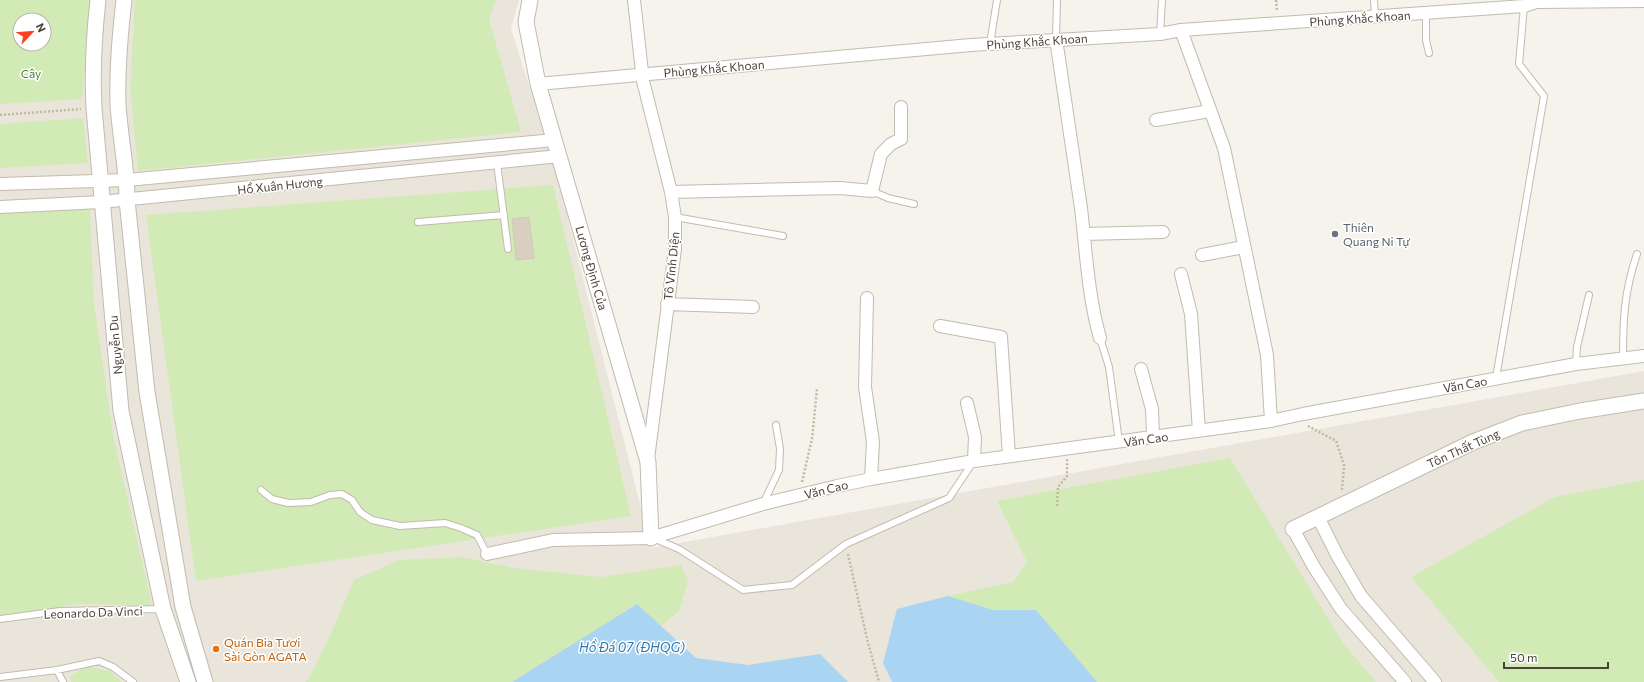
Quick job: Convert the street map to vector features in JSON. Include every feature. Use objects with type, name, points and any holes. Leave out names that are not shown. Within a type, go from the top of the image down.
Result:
[{"type":"street","name":"Nguyễn Du","points":[[98,0],[94,36],[92,78],[121,411],[163,609],[188,682]]},
{"type":"street","points":[[124,0],[118,76],[118,105],[127,180],[127,200],[147,392],[183,607],[205,682]]},
{"type":"street","name":"Lương Định Của","points":[[530,0],[526,22],[538,84],[648,462],[651,538]]},
{"type":"street","name":"Tô Vĩnh Diện","points":[[634,0],[642,75],[671,192],[675,217],[675,249],[648,462]]},
{"type":"street","name":"Phùng Khắc Khoan","points":[[538,84],[990,44],[1160,34],[1181,30],[1524,6],[1536,1],[1644,1]]},
{"type":"street","points":[[1181,30],[1224,148],[1267,355],[1271,421]]},
{"type":"street","points":[[1056,39],[1089,278],[1096,325],[1100,338]]},
{"type":"street","points":[[94,108],[118,105]]},
{"type":"street","points":[[671,192],[840,188],[872,191],[881,154],[891,144],[901,139],[901,106]]},
{"type":"street","points":[[1156,120],[1210,111]]},
{"type":"street","name":"Hồ Xuân Hương","points":[[0,184],[127,180],[554,140]]},
{"type":"street","name":"Hồ Xuân Hương","points":[[0,207],[127,200],[559,156]]},
{"type":"street","points":[[1084,234],[1164,232]]},
{"type":"street","points":[[1202,255],[1244,247]]},
{"type":"street","points":[[1181,274],[1191,314],[1199,431]]},
{"type":"street","points":[[867,298],[865,387],[873,442],[871,479]]},
{"type":"street","points":[[667,304],[753,307]]},
{"type":"street","points":[[940,326],[1001,337],[1009,456]]},
{"type":"street","name":"Văn Cao","points":[[486,554],[553,540],[651,538],[763,504],[871,479],[974,461],[1271,421],[1576,364],[1644,356]]},
{"type":"street","points":[[1140,369],[1152,409],[1153,438]]},
{"type":"street","name":"Tôn Thất Tùng","points":[[1293,529],[1473,442],[1522,423],[1580,411],[1644,401]]},
{"type":"street","points":[[967,403],[975,437],[974,461]]},
{"type":"street","points":[[1318,517],[1361,596],[1435,682]]},
{"type":"street","points":[[1293,529],[1314,567],[1341,610],[1405,682]]},
{"type":"street","points":[[163,609],[183,607]]},
{"type":"lane","points":[[990,44],[997,0]]},
{"type":"lane","points":[[1056,39],[1057,0]]},
{"type":"lane","points":[[1160,34],[1162,0]]},
{"type":"lane","points":[[1374,0],[1375,16]]},
{"type":"lane","points":[[1496,378],[1544,96],[1519,64],[1524,6]]},
{"type":"lane","points":[[1426,13],[1426,40],[1429,53]]},
{"type":"lane","points":[[498,163],[508,250]]},
{"type":"lane","points":[[872,191],[888,198],[914,204]]},
{"type":"lane","points":[[418,222],[504,215]]},
{"type":"lane","points":[[675,217],[783,236]]},
{"type":"lane","points":[[1623,359],[1624,312],[1629,277],[1637,254]]},
{"type":"lane","points":[[1576,364],[1577,347],[1589,295]]},
{"type":"lane","points":[[1100,338],[1109,367],[1119,442]]},
{"type":"lane","points":[[763,504],[779,470],[780,449],[776,425]]},
{"type":"lane","points":[[651,538],[679,548],[743,590],[792,585],[846,544],[949,498],[974,461]]},
{"type":"lane","points":[[261,490],[272,500],[288,502],[311,502],[330,495],[342,494],[352,500],[360,512],[372,520],[400,526],[445,523],[477,535],[486,554]]},
{"type":"lane","name":"Leonardo Da Vinci","points":[[0,619],[60,611],[163,609]]},
{"type":"lane","points":[[0,677],[57,670],[98,661],[113,667],[133,682]]},
{"type":"lane","points":[[57,670],[63,682]]},
{"type":"path","points":[[0,115],[94,108]]},
{"type":"path","points":[[798,496],[812,439],[817,389]]},
{"type":"path","points":[[1292,416],[1336,441],[1344,465],[1342,495]]},
{"type":"path","points":[[1057,506],[1058,487],[1067,476],[1066,449]]},
{"type":"path","points":[[846,544],[868,643],[879,682]]},
{"type":"shaded area","points":[[0,0],[519,0],[511,29],[556,171],[651,548],[1644,371],[1644,682],[0,682]]},
{"type":"green space","name":"Cây","points":[[0,0],[91,0],[82,99],[0,104]]},
{"type":"green space","points":[[135,0],[496,0],[489,19],[521,132],[138,171],[130,88]]},
{"type":"green space","points":[[83,118],[88,163],[0,168],[0,124]]},
{"type":"green space","points":[[553,185],[631,516],[196,581],[146,215]]},
{"type":"green space","points":[[83,206],[90,210],[94,304],[114,440],[152,605],[80,604],[0,616],[0,207]]},
{"type":"green space","points":[[1230,458],[1343,643],[1376,682],[1097,682],[1036,610],[993,610],[948,596],[1013,582],[1027,562],[997,501]]},
{"type":"green space","points":[[1644,480],[1644,682],[1499,682],[1411,577],[1555,497]]},
{"type":"green space","points":[[462,557],[513,568],[601,577],[681,565],[688,581],[679,611],[661,626],[637,604],[512,682],[305,682],[309,679],[354,580],[399,560]]},
{"type":"green space","points":[[85,666],[110,671],[122,682],[71,682],[70,677]]},
{"type":"water","points":[[948,596],[993,610],[1036,610],[1097,682],[892,682],[883,663],[897,609]]},
{"type":"water","name":"Hồ Đá 07 (ĐHQG)","points":[[637,604],[696,658],[748,665],[820,654],[848,682],[512,682]]},
{"type":"building","points":[[529,217],[534,258],[516,260],[512,219]]},
{"type":"place","name":"Thiên Quang Ni Tự","points":[[1335,234]]},
{"type":"place","name":"Quán Bia Tươi Sài Gòn AGATA","points":[[216,649]]}]
